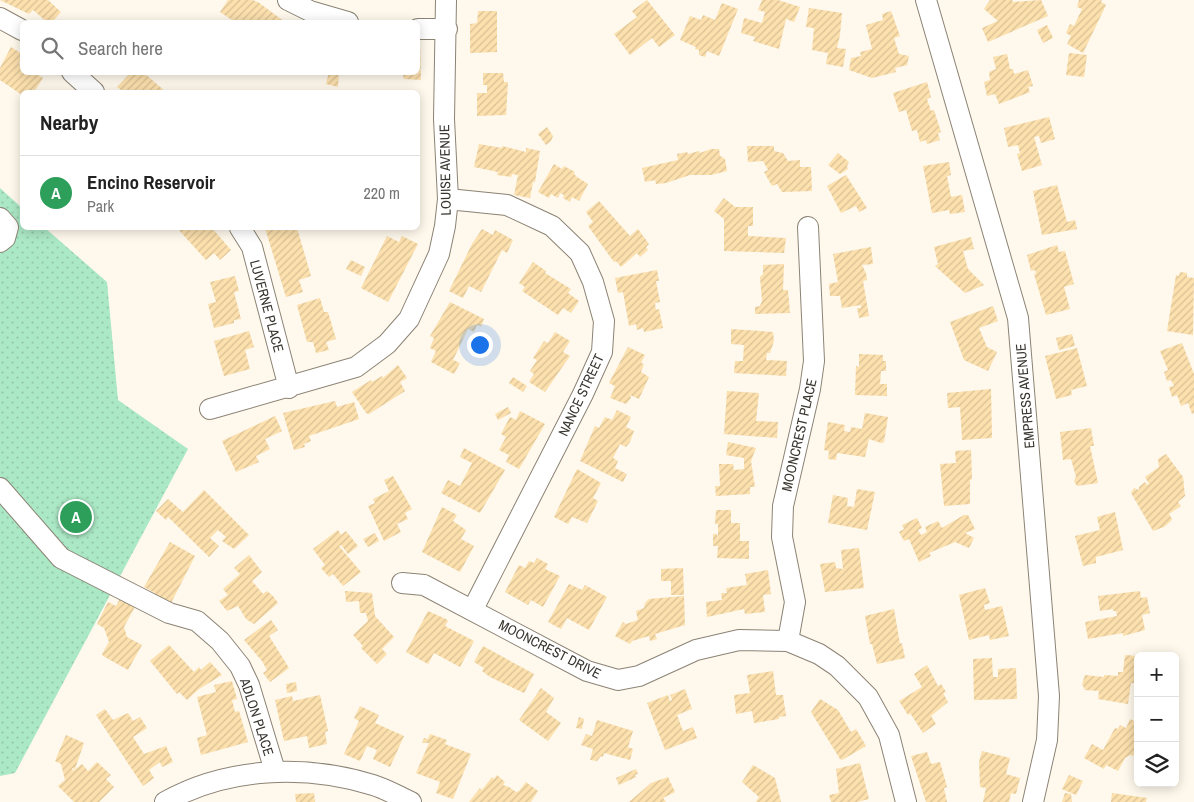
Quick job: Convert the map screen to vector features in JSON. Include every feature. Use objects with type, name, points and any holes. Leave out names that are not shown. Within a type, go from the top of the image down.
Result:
[{"type":"street","points":[[288,0],[310,12],[340,20]]},
{"type":"street","name":"LOUISE AVENUE","points":[[210,409],[289,388],[356,367],[387,344],[409,319],[439,254],[448,199],[444,119],[446,0]]},
{"type":"street","name":"EMPRESS AVENUE","points":[[926,0],[1018,318],[1049,696],[1046,740],[1033,802]]},
{"type":"street","points":[[0,18],[20,29]]},
{"type":"street","points":[[420,30],[447,29]]},
{"type":"street","points":[[75,75],[92,90]]},
{"type":"street","name":"NANCE STREET","points":[[448,199],[507,205],[552,226],[580,254],[593,282],[604,321],[602,352],[583,394],[473,609]]},
{"type":"street","points":[[0,218],[8,227],[5,238],[0,242]]},
{"type":"street","name":"MOONCREST PLACE","points":[[788,641],[795,602],[782,537],[783,506],[810,389],[814,361],[808,227]]},
{"type":"street","name":"LUVERNE PLACE","points":[[241,230],[252,247],[289,388]]},
{"type":"street","name":"ADLON PLACE","points":[[0,488],[61,558],[169,613],[197,621],[220,641],[240,666],[249,685],[275,771]]},
{"type":"street","name":"MOONCREST DRIVE","points":[[402,583],[424,585],[473,609],[587,671],[618,680],[639,676],[696,650],[739,640],[788,641],[838,666],[868,697],[889,734],[906,802]]},
{"type":"street","points":[[165,802],[222,779],[275,771],[321,772],[374,785],[411,802]]},
{"type":"green space","points":[[0,188],[20,206],[20,230],[47,230],[107,282],[118,400],[188,449],[15,773],[0,776]]},
{"type":"building","points":[[0,0],[48,0],[61,12],[54,20],[45,20],[33,10],[29,14]]},
{"type":"building","points":[[228,0],[252,0],[258,2],[282,20],[232,20],[220,12]]},
{"type":"building","points":[[647,0],[675,35],[659,47],[652,38],[630,55],[614,34],[637,17],[632,11]]},
{"type":"building","points":[[762,0],[778,0],[800,7],[794,22],[786,19],[779,49],[753,41],[755,37],[741,33],[744,18],[762,23],[765,12],[758,10]]},
{"type":"building","points":[[990,0],[1012,0],[1013,2],[1041,0],[1048,16],[988,42],[982,28],[998,21],[984,9]]},
{"type":"building","points":[[1079,0],[1102,0],[1101,2],[1106,5],[1083,53],[1067,44],[1071,36],[1066,33],[1070,24],[1074,26],[1082,9],[1077,7]]},
{"type":"building","points":[[722,3],[738,9],[719,56],[707,51],[705,57],[699,55],[699,50],[695,49],[696,47],[680,40],[690,16],[701,20],[703,15],[715,20]]},
{"type":"building","points":[[809,8],[842,13],[837,48],[846,49],[843,67],[826,64],[828,53],[812,50],[814,28],[806,27]]},
{"type":"building","points":[[478,11],[497,11],[497,52],[470,53],[470,24],[477,23]]},
{"type":"building","points":[[891,11],[900,36],[894,38],[899,54],[909,56],[907,65],[895,68],[896,72],[872,78],[849,70],[851,58],[861,56],[860,52],[872,49],[866,25],[883,20],[882,14]]},
{"type":"building","points":[[1047,25],[1053,38],[1043,43],[1037,30]]},
{"type":"building","points":[[420,41],[421,80],[404,79],[403,75],[420,75]]},
{"type":"building","points":[[11,47],[20,53],[20,75],[38,75],[43,78],[35,90],[20,90],[20,94],[0,80],[0,68]]},
{"type":"building","points":[[1069,53],[1087,55],[1084,77],[1066,75]]},
{"type":"building","points":[[1007,54],[1010,69],[1013,69],[1014,74],[1028,70],[1033,86],[1028,87],[1030,92],[999,104],[995,94],[987,96],[984,82],[990,80],[989,72],[996,69],[993,57]]},
{"type":"building","points":[[483,73],[503,73],[504,82],[508,82],[506,115],[477,116],[477,93],[487,93],[487,85],[483,85]]},
{"type":"building","points":[[128,75],[146,75],[164,90],[121,90],[117,87]]},
{"type":"building","points":[[328,75],[339,75],[338,87],[326,84]]},
{"type":"building","points":[[927,82],[931,97],[927,99],[931,111],[934,110],[941,132],[938,133],[940,140],[927,144],[926,140],[920,142],[917,130],[912,131],[906,110],[899,112],[893,93]]},
{"type":"building","points":[[1049,117],[1055,139],[1041,143],[1039,136],[1034,137],[1042,165],[1022,171],[1017,154],[1020,153],[1018,145],[1008,147],[1004,128]]},
{"type":"building","points":[[547,127],[553,136],[546,145],[538,134]]},
{"type":"building","points":[[479,144],[502,148],[502,146],[526,152],[526,148],[540,151],[535,182],[533,182],[530,198],[514,195],[518,175],[512,174],[511,177],[497,175],[498,172],[474,167]]},
{"type":"building","points":[[747,146],[774,146],[774,151],[783,153],[788,161],[800,160],[800,167],[811,167],[812,191],[782,192],[777,184],[772,186],[764,172],[768,170],[763,161],[748,162]]},
{"type":"building","points":[[711,149],[719,149],[720,156],[725,159],[727,171],[711,175],[690,175],[666,183],[656,184],[655,180],[645,182],[642,168],[678,160],[677,154],[699,151],[700,153]]},
{"type":"building","points":[[838,153],[849,162],[848,169],[840,174],[828,165]]},
{"type":"building","points":[[949,162],[951,175],[947,176],[951,197],[962,195],[965,212],[950,214],[949,210],[932,213],[923,166]]},
{"type":"building","points":[[554,164],[562,169],[564,166],[575,172],[574,174],[577,177],[588,184],[579,201],[572,197],[570,202],[563,198],[564,195],[560,193],[558,198],[551,194],[549,198],[538,192]]},
{"type":"building","points":[[846,175],[867,208],[859,212],[856,206],[841,213],[827,186]]},
{"type":"building","points":[[1057,185],[1067,222],[1075,220],[1077,229],[1042,235],[1033,191]]},
{"type":"building","points":[[724,198],[735,207],[753,207],[753,226],[748,226],[748,236],[786,238],[784,253],[724,251],[724,219],[714,211]]},
{"type":"building","points":[[599,201],[630,236],[638,229],[649,244],[646,247],[648,250],[640,257],[637,253],[621,267],[616,261],[614,262],[588,226],[593,222],[586,212]]},
{"type":"building","points":[[482,229],[493,235],[495,230],[513,240],[507,253],[502,250],[481,292],[469,286],[463,298],[449,291],[472,244]]},
{"type":"building","points":[[179,230],[214,230],[231,250],[220,260],[214,253],[206,260]]},
{"type":"building","points":[[266,230],[298,230],[311,276],[299,280],[303,292],[286,297]]},
{"type":"building","points":[[387,236],[399,242],[402,236],[418,244],[388,302],[361,288]]},
{"type":"building","points":[[971,237],[974,249],[963,251],[968,269],[984,285],[965,293],[935,266],[938,264],[934,247]]},
{"type":"building","points":[[1057,245],[1059,252],[1065,251],[1074,284],[1064,287],[1070,309],[1046,315],[1034,274],[1036,274],[1035,270],[1031,271],[1027,255]]},
{"type":"building","points":[[871,247],[873,264],[862,265],[867,280],[863,281],[869,316],[859,318],[857,308],[861,308],[861,305],[842,308],[840,296],[830,296],[829,284],[838,282],[833,254]]},
{"type":"building","points":[[351,260],[365,267],[361,276],[346,269]]},
{"type":"building","points":[[533,262],[546,271],[545,273],[571,289],[568,293],[579,301],[571,313],[563,308],[558,315],[522,291],[525,287],[519,283]]},
{"type":"building","points":[[784,264],[783,290],[788,290],[790,313],[755,314],[755,307],[760,306],[762,301],[760,277],[763,274],[763,265]]},
{"type":"building","points":[[657,270],[659,281],[656,281],[660,302],[655,303],[656,310],[659,309],[663,328],[644,332],[643,328],[637,330],[636,324],[629,326],[623,292],[618,293],[615,278]]},
{"type":"building","points":[[1180,272],[1187,273],[1187,277],[1194,278],[1193,335],[1167,331],[1176,275],[1179,276]]},
{"type":"building","points":[[235,276],[239,291],[234,292],[241,319],[234,320],[234,323],[214,328],[208,304],[216,302],[210,282]]},
{"type":"building","points":[[320,298],[324,312],[328,312],[336,339],[326,342],[329,350],[316,353],[313,342],[307,342],[297,305]]},
{"type":"building","points":[[450,302],[484,319],[481,327],[477,325],[474,332],[468,329],[453,360],[460,363],[454,374],[431,362],[436,351],[430,348],[434,338],[430,336]]},
{"type":"building","points":[[993,306],[998,321],[979,328],[987,347],[997,352],[988,371],[964,360],[950,322]]},
{"type":"building","points":[[731,329],[773,332],[774,341],[770,353],[767,353],[766,360],[787,361],[786,376],[734,373],[735,361],[743,361],[744,345],[731,344]]},
{"type":"building","points":[[249,331],[254,347],[245,350],[250,369],[224,376],[214,341]]},
{"type":"building","points":[[555,332],[570,341],[563,352],[570,356],[545,392],[529,382],[534,374],[530,371],[537,360],[533,358],[544,341],[548,343]]},
{"type":"building","points":[[1072,334],[1075,346],[1059,350],[1056,338]]},
{"type":"building","points":[[1182,343],[1194,374],[1194,413],[1192,414],[1188,403],[1181,406],[1177,395],[1172,397],[1169,387],[1174,386],[1171,380],[1167,381],[1164,372],[1168,370],[1160,351]]},
{"type":"building","points":[[628,347],[645,355],[641,363],[644,364],[641,372],[649,377],[639,399],[630,395],[631,398],[626,404],[610,398],[615,386],[609,383]]},
{"type":"building","points":[[1077,348],[1087,386],[1071,390],[1072,395],[1056,399],[1045,356]]},
{"type":"building","points":[[859,354],[883,355],[883,361],[886,361],[886,371],[881,371],[880,384],[887,384],[887,396],[855,395],[856,366],[859,367]]},
{"type":"building","points":[[398,365],[407,378],[400,382],[405,391],[369,414],[366,413],[352,392],[371,380],[372,382],[382,376],[383,378]]},
{"type":"building","points":[[513,377],[527,386],[523,392],[509,383]]},
{"type":"building","points":[[991,389],[992,438],[962,440],[960,407],[948,408],[947,393]]},
{"type":"building","points":[[727,391],[759,393],[756,421],[778,422],[777,438],[724,434]]},
{"type":"building","points":[[335,401],[337,407],[354,402],[359,419],[309,436],[311,441],[304,444],[305,447],[294,450],[283,413]]},
{"type":"building","points":[[508,407],[511,413],[498,420],[495,414]]},
{"type":"building","points":[[617,410],[631,417],[626,427],[634,431],[630,442],[626,447],[620,444],[613,458],[618,461],[615,468],[627,474],[623,482],[580,461],[595,426],[599,428],[605,417],[612,420]]},
{"type":"building","points":[[520,411],[545,424],[519,469],[506,462],[509,455],[499,450],[506,437],[501,434],[510,417],[516,420]]},
{"type":"building","points":[[865,413],[888,417],[884,442],[881,443],[869,439],[865,457],[837,453],[836,460],[828,459],[829,451],[824,450],[828,422],[845,425],[844,431],[850,432],[851,427],[862,429]]},
{"type":"building","points":[[275,416],[282,431],[265,439],[270,449],[256,456],[259,462],[236,472],[222,441]]},
{"type":"building","points":[[1091,428],[1094,446],[1090,446],[1098,483],[1077,486],[1074,481],[1076,477],[1071,459],[1063,460],[1060,432]]},
{"type":"building","points":[[728,442],[756,448],[751,461],[755,487],[750,487],[750,494],[716,496],[715,486],[720,486],[719,464],[733,464],[734,470],[744,469],[744,458],[726,455]]},
{"type":"building","points":[[464,448],[505,470],[480,513],[441,493],[448,480],[460,486],[472,463],[460,457]]},
{"type":"building","points":[[971,450],[972,479],[970,480],[970,504],[944,506],[940,464],[956,463],[955,451]]},
{"type":"building","points":[[1166,454],[1183,477],[1185,496],[1178,502],[1181,506],[1169,514],[1172,519],[1171,521],[1164,527],[1153,531],[1131,493],[1134,488],[1139,490],[1139,487],[1145,482],[1147,485],[1149,484],[1145,477],[1159,467],[1158,459]]},
{"type":"building","points":[[577,469],[601,483],[593,498],[598,501],[587,523],[572,517],[568,524],[554,517]]},
{"type":"building","points":[[393,476],[412,509],[405,513],[408,519],[397,524],[401,532],[384,541],[368,506],[375,503],[373,499],[389,491],[384,480]]},
{"type":"building","points":[[857,489],[875,492],[867,530],[828,523],[833,495],[848,498],[847,506],[854,507]]},
{"type":"building","points":[[204,490],[249,535],[234,549],[222,541],[226,537],[218,530],[210,538],[219,546],[209,557],[168,517],[166,520],[156,511],[168,499],[183,512]]},
{"type":"building","points":[[442,507],[457,515],[453,521],[466,530],[461,539],[474,546],[460,572],[422,552]]},
{"type":"building","points":[[716,510],[731,510],[731,523],[740,523],[740,541],[749,541],[749,559],[717,558],[718,546],[713,546],[713,534],[717,534],[718,539],[718,524],[715,524]]},
{"type":"building","points":[[1115,512],[1123,550],[1096,557],[1096,563],[1083,566],[1075,536],[1100,530],[1097,517]]},
{"type":"building","points":[[964,515],[968,515],[975,529],[965,533],[974,538],[969,548],[955,542],[929,553],[931,556],[919,562],[909,539],[904,541],[899,532],[904,529],[902,525],[917,518],[922,528],[918,530],[921,535],[927,532],[925,527],[938,521],[942,528]]},
{"type":"building","points":[[338,530],[341,535],[346,531],[358,546],[348,554],[341,545],[339,546],[361,572],[343,586],[333,574],[329,577],[321,568],[325,565],[313,549]]},
{"type":"building","points":[[375,533],[379,541],[368,547],[363,539]]},
{"type":"building","points":[[170,542],[195,556],[170,605],[153,596],[155,593],[144,587]]},
{"type":"building","points":[[859,548],[864,588],[825,592],[820,564],[835,562],[836,568],[843,569],[841,550]]},
{"type":"building","points":[[249,555],[262,572],[252,581],[263,594],[267,591],[278,603],[254,624],[246,619],[238,606],[227,611],[219,601],[228,595],[223,589],[240,574],[234,568]]},
{"type":"building","points":[[537,558],[548,564],[545,569],[560,576],[543,607],[531,600],[528,605],[505,592],[519,565],[525,568],[529,561],[534,563]]},
{"type":"building","points":[[683,568],[684,595],[671,595],[671,581],[661,581],[661,569]]},
{"type":"building","points":[[768,570],[771,594],[763,595],[765,612],[745,614],[744,609],[707,617],[706,602],[722,600],[721,593],[727,593],[726,588],[747,585],[745,574]]},
{"type":"building","points":[[569,584],[582,590],[585,585],[607,597],[589,630],[567,618],[561,629],[548,622]]},
{"type":"building","points":[[985,588],[990,603],[984,605],[985,610],[1002,606],[1009,636],[990,640],[989,635],[969,640],[959,595]]},
{"type":"building","points":[[345,591],[372,593],[375,616],[394,637],[382,649],[387,654],[377,664],[361,648],[363,646],[353,635],[368,621],[366,613],[360,613],[359,601],[346,602]]},
{"type":"building","points":[[1140,591],[1141,598],[1147,597],[1150,613],[1142,615],[1145,630],[1123,636],[1123,633],[1088,639],[1085,622],[1117,616],[1116,611],[1113,611],[1113,609],[1100,611],[1098,596]]},
{"type":"building","points":[[122,595],[137,603],[124,627],[127,637],[142,645],[128,670],[103,656],[102,654],[109,642],[104,628],[97,624],[108,602],[116,606]]},
{"type":"building","points":[[684,596],[685,625],[655,634],[657,639],[650,641],[649,636],[632,641],[630,644],[615,636],[623,622],[626,624],[638,620],[636,611],[644,608],[645,603],[649,599]]},
{"type":"building","points":[[894,609],[900,644],[902,643],[905,658],[877,664],[872,644],[870,644],[865,616]]},
{"type":"building","points":[[428,611],[446,619],[448,621],[445,626],[474,641],[460,667],[434,653],[428,664],[406,652]]},
{"type":"building","points":[[271,620],[278,630],[269,636],[289,668],[270,682],[263,673],[267,670],[262,661],[244,640]]},
{"type":"building","points":[[169,645],[194,672],[199,667],[201,670],[210,662],[222,675],[199,689],[187,700],[179,692],[177,694],[150,661]]},
{"type":"building","points":[[483,646],[534,674],[524,693],[490,677],[482,671],[484,668],[474,662]]},
{"type":"building","points":[[1125,655],[1134,656],[1134,683],[1131,683],[1128,704],[1098,699],[1099,691],[1085,690],[1082,684],[1085,675],[1118,676],[1118,672],[1123,672]]},
{"type":"building","points":[[992,658],[993,677],[998,677],[998,669],[1016,668],[1017,699],[974,700],[973,659]]},
{"type":"building","points":[[927,665],[938,686],[941,684],[946,692],[943,693],[948,702],[931,716],[936,724],[923,733],[910,713],[908,715],[899,701],[922,687],[914,674]]},
{"type":"building","points":[[773,671],[776,695],[783,695],[786,716],[754,723],[752,711],[736,714],[734,695],[750,693],[747,675]]},
{"type":"building","points":[[232,681],[237,699],[232,700],[235,712],[239,711],[248,742],[201,755],[197,738],[207,735],[197,697],[216,692],[214,685]]},
{"type":"building","points":[[296,682],[297,691],[287,693],[286,684]]},
{"type":"building","points":[[541,688],[554,698],[546,712],[561,723],[548,741],[519,720]]},
{"type":"building","points":[[685,689],[692,709],[677,715],[683,731],[693,727],[697,738],[665,750],[647,703],[668,695],[670,701],[672,700],[670,695]]},
{"type":"building","points":[[320,695],[328,731],[325,732],[327,744],[309,748],[307,736],[284,741],[275,700],[292,696],[293,701]]},
{"type":"building","points":[[820,699],[838,710],[851,732],[856,729],[866,746],[842,760],[840,759],[811,712]]},
{"type":"building","points":[[360,706],[379,715],[375,723],[404,736],[390,767],[373,759],[377,750],[367,746],[360,761],[344,754],[359,721],[354,718]]},
{"type":"building","points":[[105,709],[113,720],[128,713],[133,721],[140,717],[147,728],[133,737],[144,754],[166,746],[173,762],[162,767],[160,762],[149,770],[154,778],[143,786],[96,715]]},
{"type":"building","points":[[579,717],[584,719],[582,729],[576,728]]},
{"type":"building","points":[[1130,719],[1134,721],[1134,754],[1125,758],[1118,771],[1106,765],[1104,769],[1084,758],[1092,744],[1103,750],[1115,728],[1118,729],[1120,725],[1126,728]]},
{"type":"building","points":[[597,720],[633,731],[628,747],[633,749],[630,760],[604,753],[603,757],[601,756],[597,761],[590,760],[593,749],[581,745],[586,734],[592,736]]},
{"type":"building","points":[[430,734],[447,740],[445,744],[471,754],[453,799],[436,793],[440,782],[416,773],[429,743],[422,743],[424,738],[428,739]]},
{"type":"building","points":[[66,735],[84,743],[75,769],[72,768],[73,771],[82,764],[88,771],[97,762],[111,775],[106,779],[114,787],[99,802],[74,802],[58,786],[65,780],[61,764],[55,761]]},
{"type":"building","points":[[982,751],[1010,758],[1006,774],[1020,778],[1016,794],[1011,793],[1009,802],[983,802],[986,788],[980,787],[979,762]]},
{"type":"building","points":[[927,752],[931,764],[940,762],[947,787],[944,788],[947,802],[926,802],[911,756]]},
{"type":"building","points":[[860,763],[869,799],[857,802],[831,802],[829,795],[839,793],[836,769]]},
{"type":"building","points":[[753,765],[775,778],[781,802],[756,802],[759,797],[742,782]]},
{"type":"building","points":[[636,769],[638,774],[635,775],[636,777],[619,785],[616,778]]},
{"type":"building","points":[[497,775],[505,782],[503,785],[516,792],[526,782],[538,791],[531,802],[469,802],[480,788],[482,790],[492,777],[494,779]]},
{"type":"building","points":[[1069,775],[1083,781],[1076,795],[1062,789]]},
{"type":"building","points":[[668,777],[675,792],[663,798],[666,802],[629,802],[651,783]]},
{"type":"building","points":[[314,793],[315,802],[296,802],[295,794]]},
{"type":"building","points":[[1065,793],[1071,794],[1072,802],[1062,802]]},
{"type":"building","points":[[1112,793],[1147,798],[1146,802],[1111,802]]},
{"type":"place","name":"Encino Reservoir","points":[[76,517]]}]
